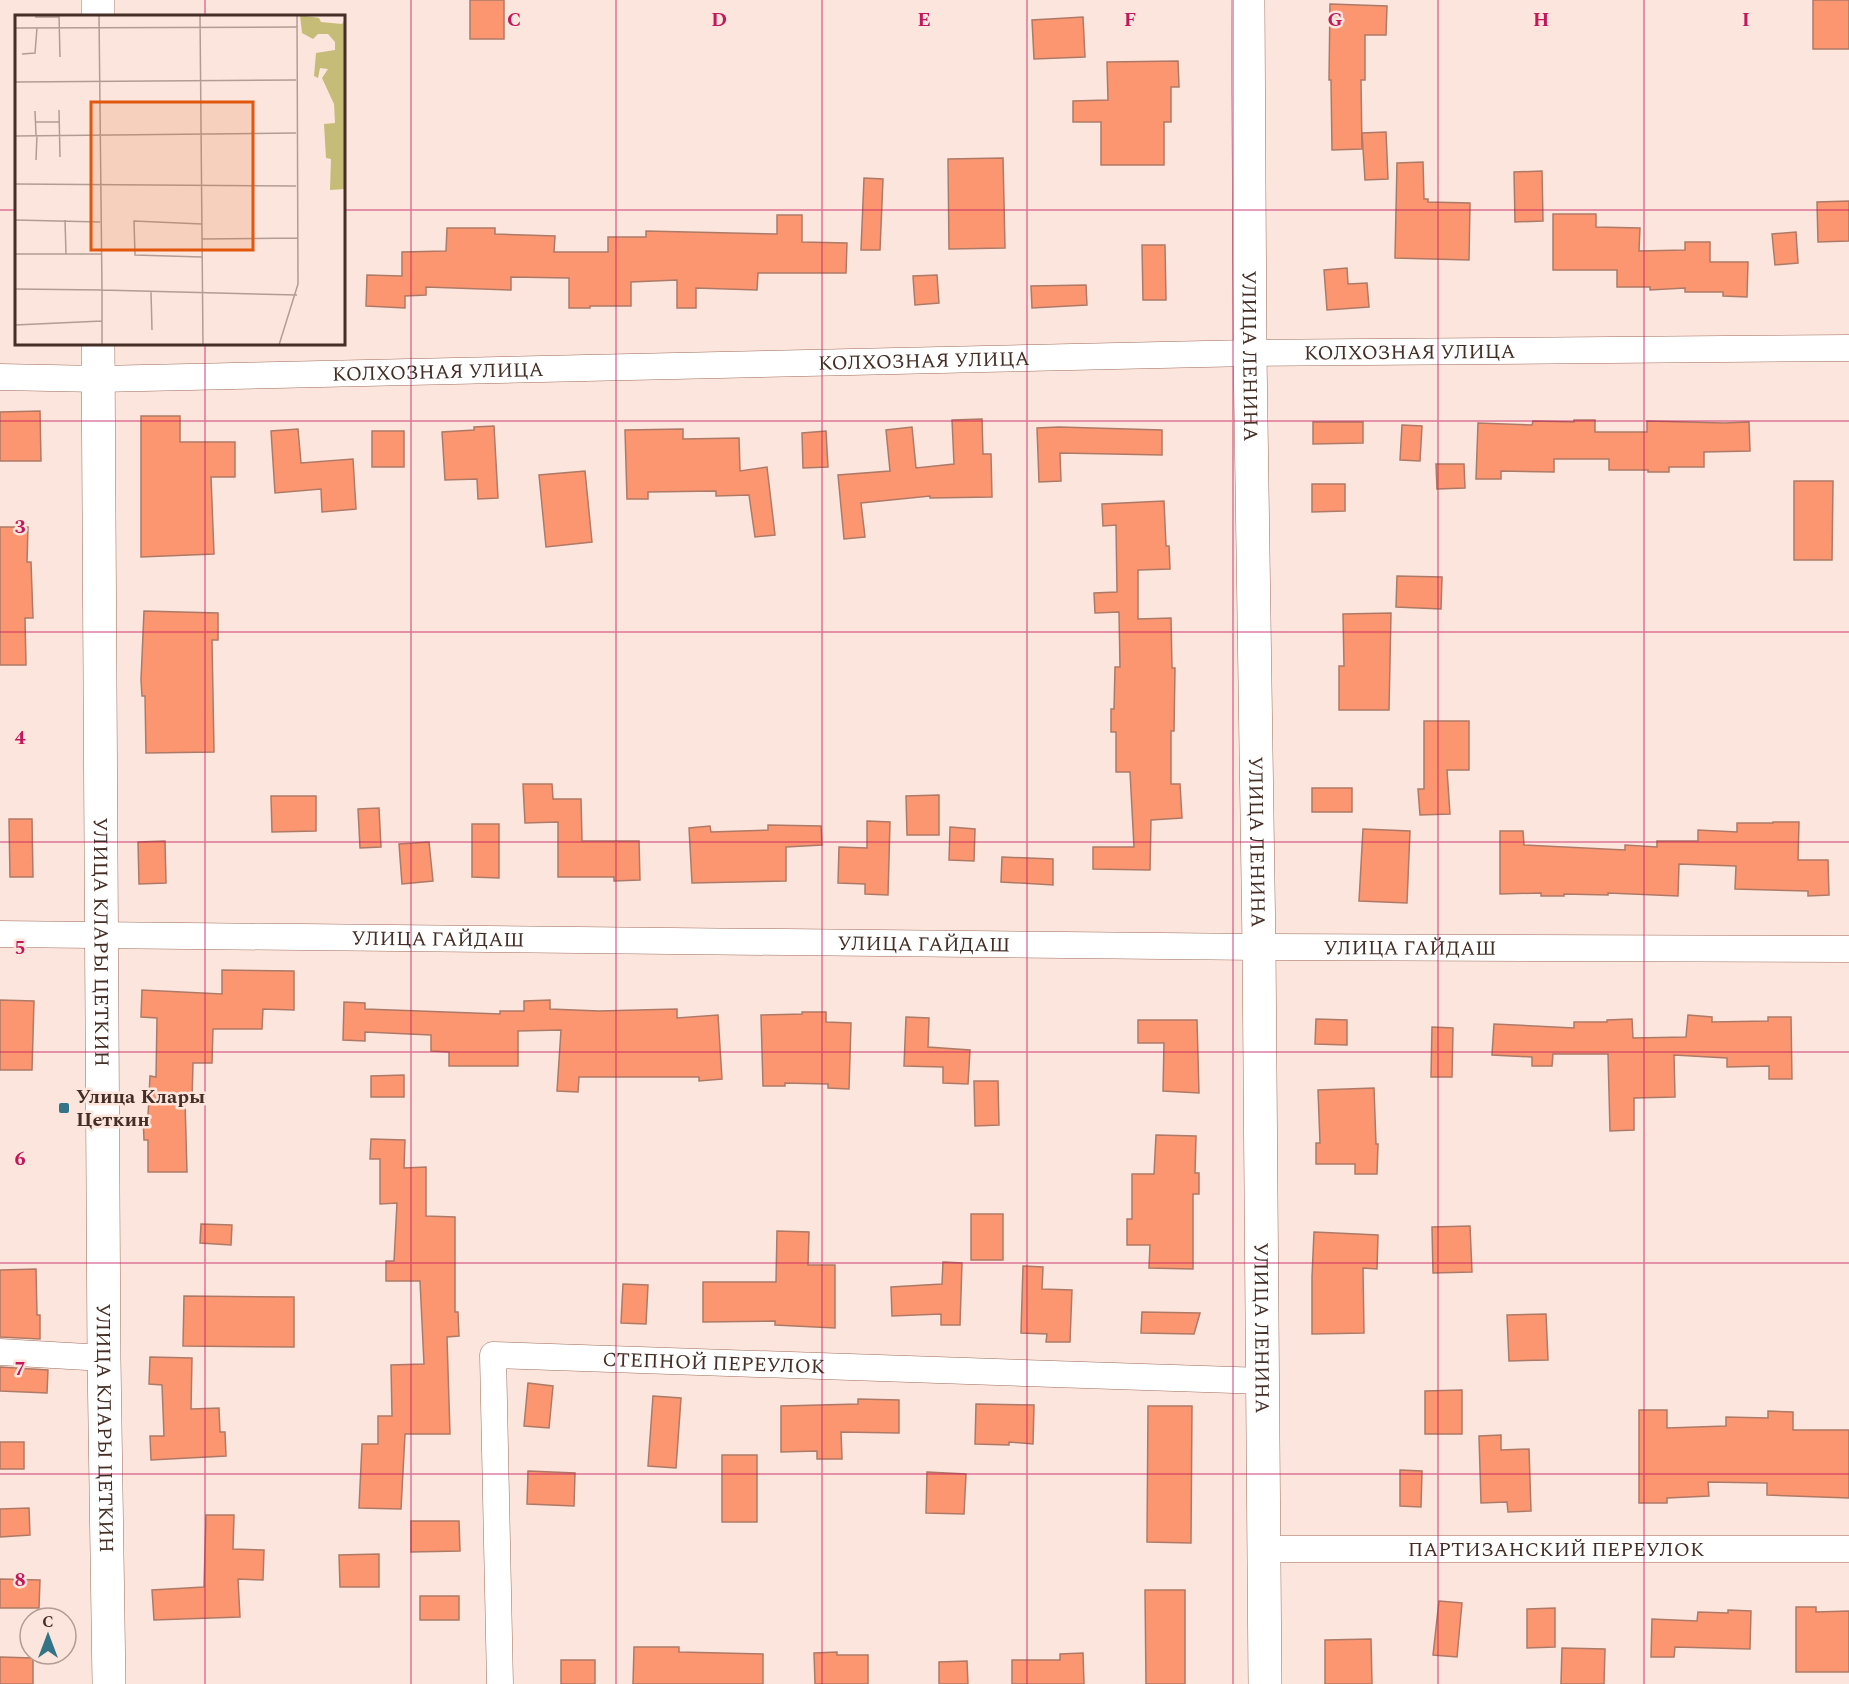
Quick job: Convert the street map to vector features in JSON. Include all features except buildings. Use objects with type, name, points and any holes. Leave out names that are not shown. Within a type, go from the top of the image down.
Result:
[{"type":"street","name":"УЛИЦА ЛЕНИНА","points":[[1248,0],[1250,353],[1260,948],[1265,1684]]},
{"type":"street","name":"УЛИЦА КЛАРЫ ЦЕТКИН","points":[[98,345],[104,1358],[110,1684]]},
{"type":"street","name":"КОЛХОЗНАЯ УЛИЦА","points":[[0,377],[99,379],[1250,353],[1849,348]]},
{"type":"street","name":"УЛИЦА ГАЙДАШ","points":[[0,934],[1260,948],[1849,949]]},
{"type":"street","points":[[0,1352],[104,1358]]},
{"type":"street","name":"СТЕПНОЙ ПЕРЕУЛОК","points":[[500,1684],[494,1356],[1264,1381]]},
{"type":"street","name":"ПАРТИЗАНСКИЙ ПЕРЕУЛОК","points":[[1264,1550],[1849,1549]]},
{"type":"place","name":"Улица Клары Цеткин","points":[[64,1108]]}]
